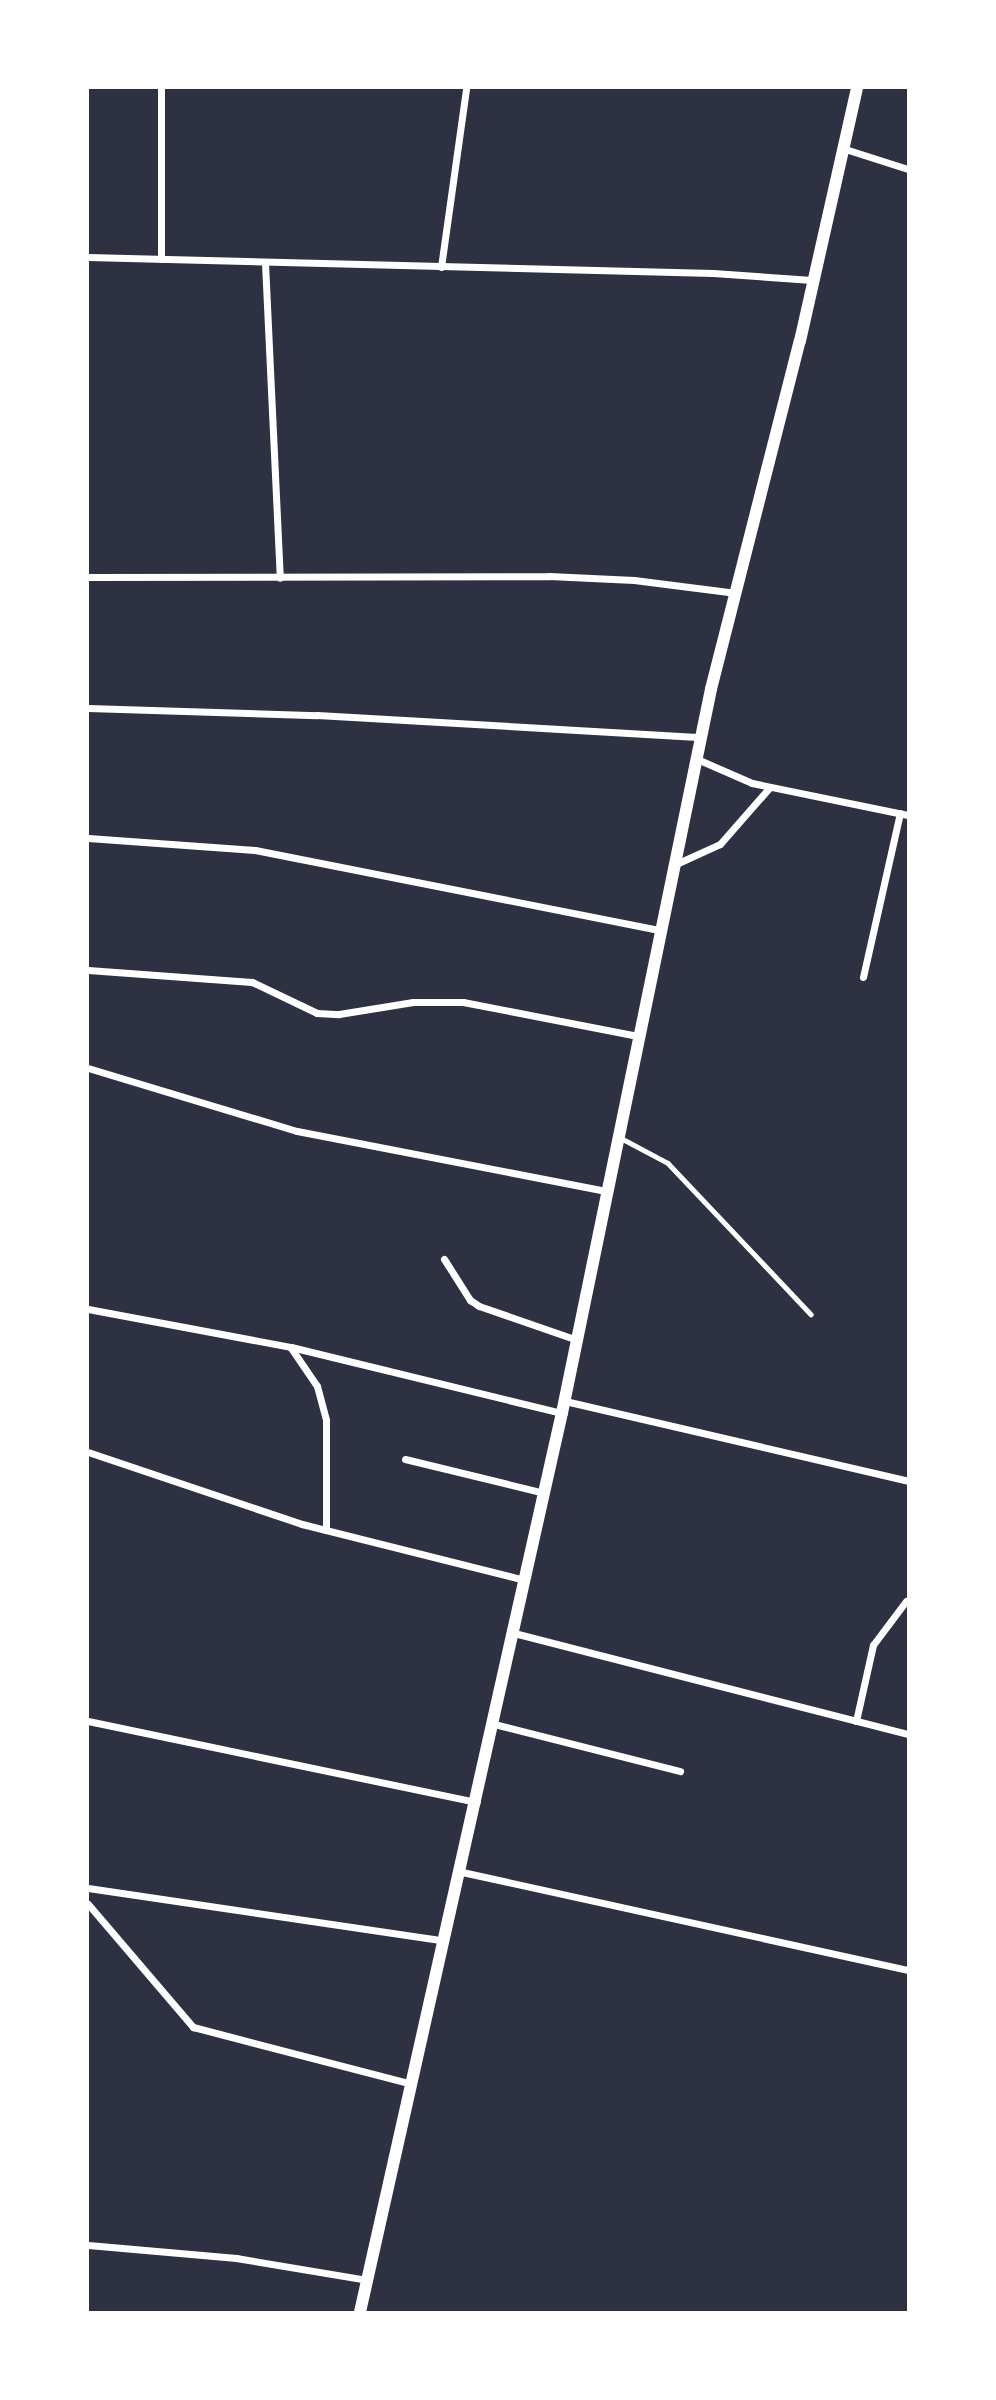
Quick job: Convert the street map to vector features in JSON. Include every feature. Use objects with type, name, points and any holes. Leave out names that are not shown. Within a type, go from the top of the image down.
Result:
[{"type":"street","points":[[161,88],[161,259]]},
{"type":"street","points":[[441,267],[466,88]]},
{"type":"street","points":[[361,2312],[545,1493],[696,759],[857,88]]},
{"type":"street","points":[[841,148],[908,169]]},
{"type":"street","points":[[88,257],[812,280]]},
{"type":"street","points":[[265,263],[280,578]]},
{"type":"street","points":[[88,578],[561,577],[634,580],[736,593]]},
{"type":"street","points":[[88,708],[317,715],[701,737]]},
{"type":"street","points":[[696,759],[769,788],[904,814],[863,977]]},
{"type":"street","points":[[675,864],[720,844],[769,788]]},
{"type":"street","points":[[88,838],[255,850],[660,930]]},
{"type":"street","points":[[88,970],[252,982],[317,1013],[340,1014],[413,1002],[463,1002],[638,1036]]},
{"type":"street","points":[[88,1068],[297,1131],[607,1191]]},
{"type":"street","points":[[444,1259],[470,1300],[479,1306],[577,1339]]},
{"type":"street","points":[[88,1309],[291,1348],[908,1481]]},
{"type":"street","points":[[291,1348],[317,1385],[326,1420],[326,1530]]},
{"type":"street","points":[[88,1452],[326,1530],[525,1580]]},
{"type":"street","points":[[405,1459],[545,1493]]},
{"type":"street","points":[[856,1721],[873,1645],[906,1601]]},
{"type":"street","points":[[514,1633],[908,1734]]},
{"type":"street","points":[[88,1721],[477,1802]]},
{"type":"street","points":[[494,1724],[680,1770]]},
{"type":"street","points":[[462,1872],[908,1970]]},
{"type":"street","points":[[88,1888],[446,1942]]},
{"type":"street","points":[[88,1904],[193,2027],[413,2084]]},
{"type":"street","points":[[88,2245],[262,2262],[368,2280]]},
{"type":"lane","points":[[617,1135],[668,1163],[811,1314]]}]
